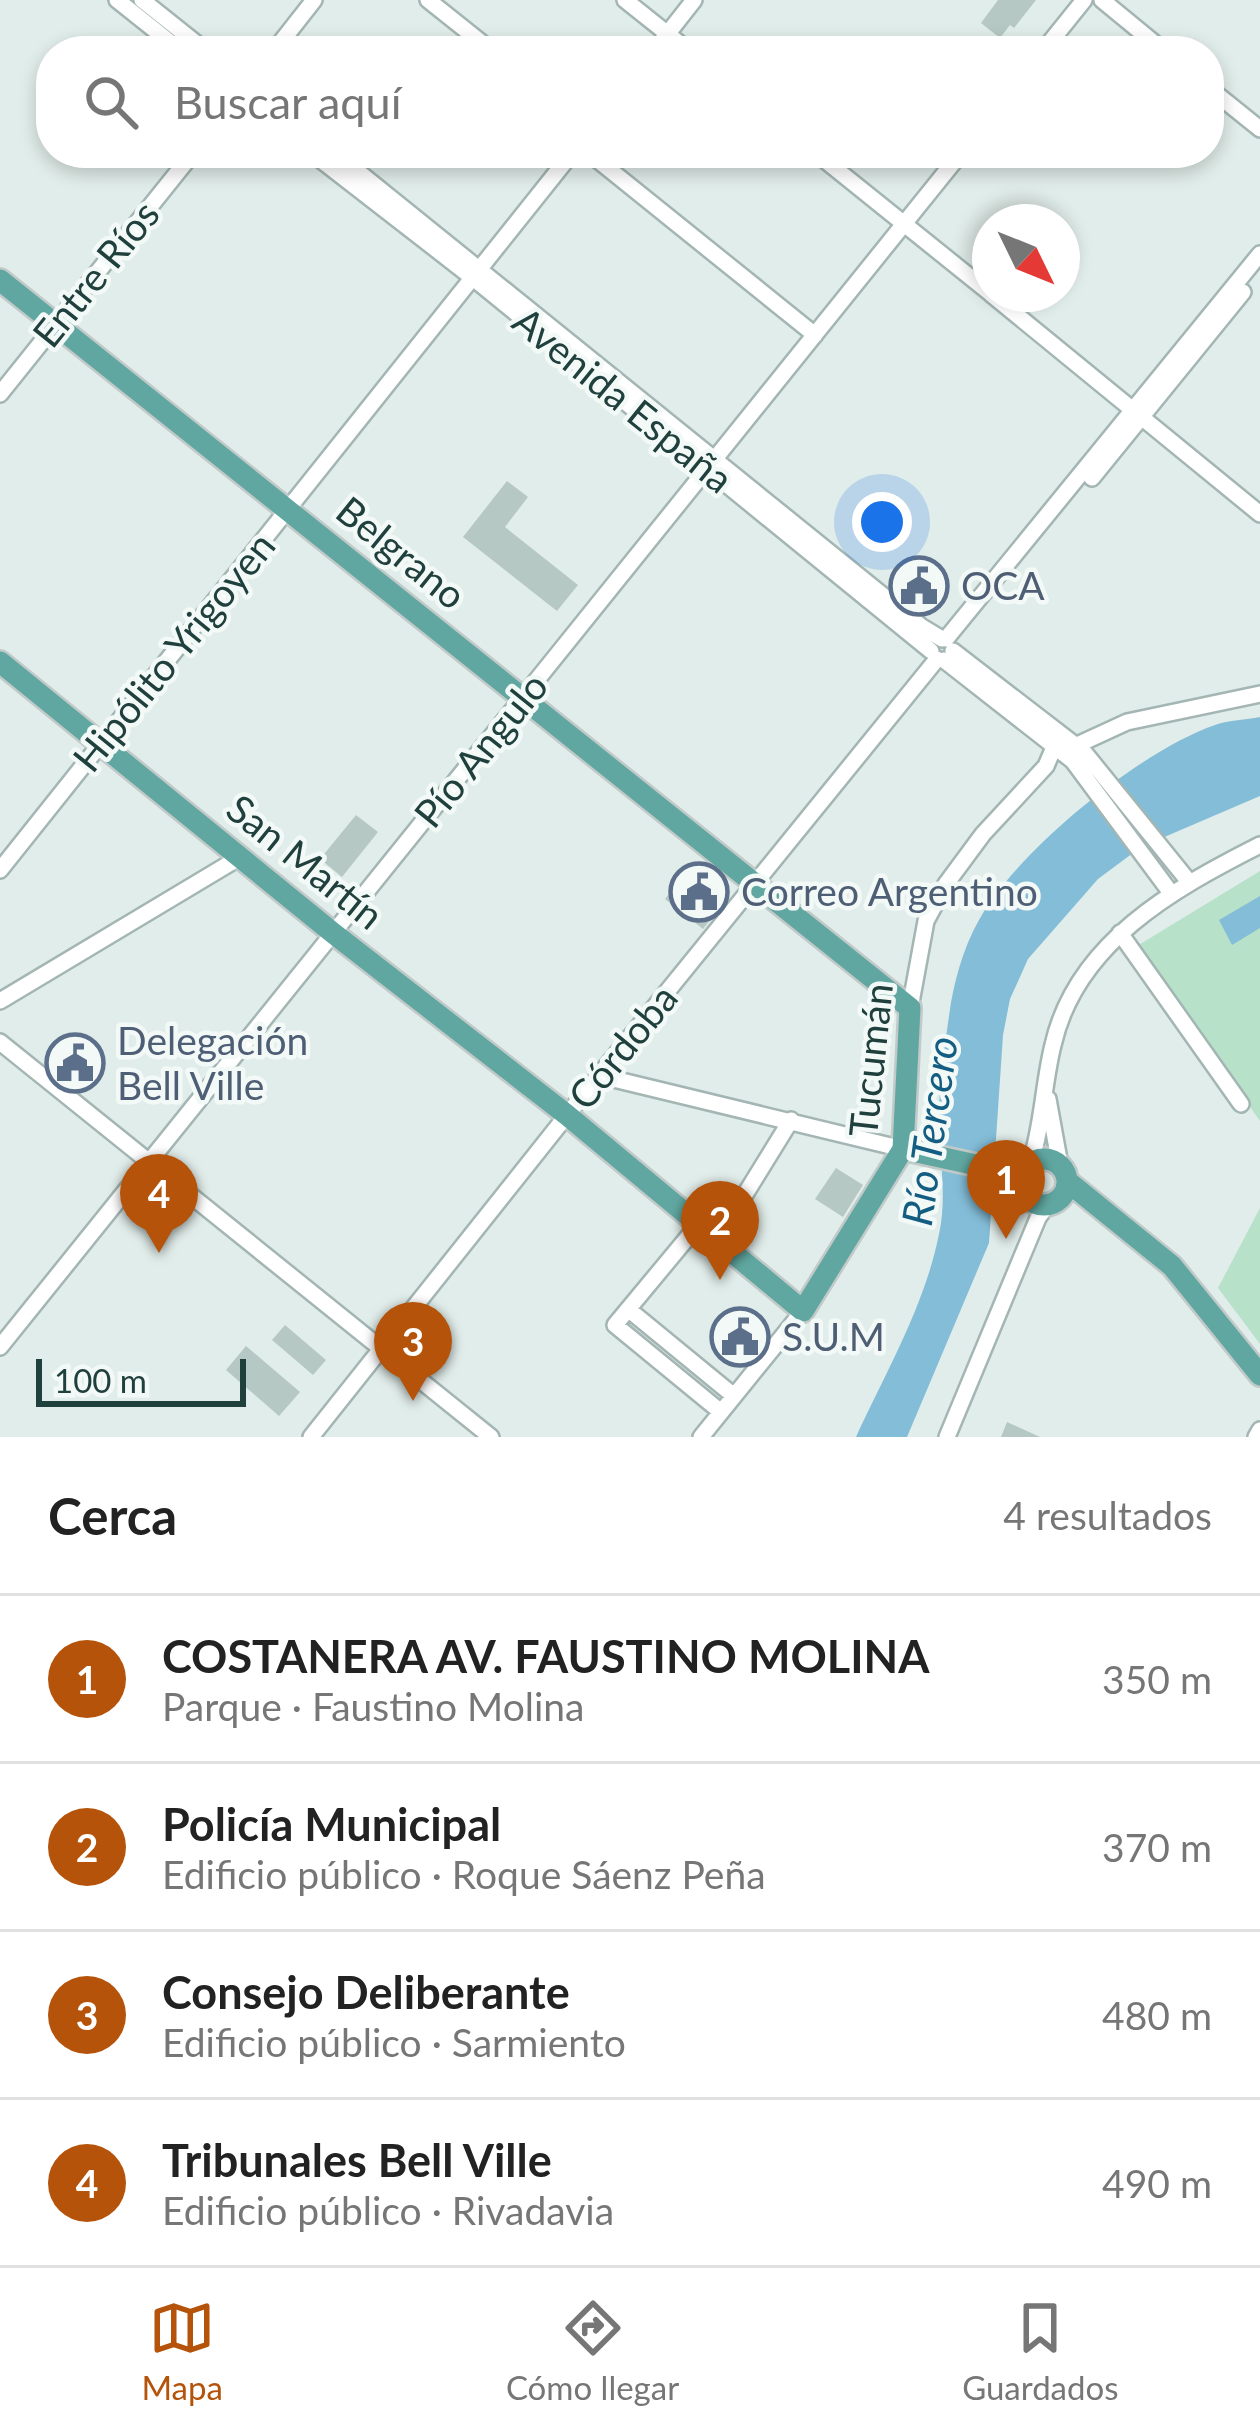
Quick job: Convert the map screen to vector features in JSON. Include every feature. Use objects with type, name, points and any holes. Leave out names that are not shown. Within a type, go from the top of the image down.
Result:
[{"type":"main road","name":"Belgrano","points":[[0,280],[910,1008]]},
{"type":"main road","name":"San Martín","points":[[0,662],[803,1311]]},
{"type":"main road","name":"Tucumán","points":[[803,1311],[903,1149],[910,1008]]},
{"type":"main road","points":[[903,1149],[1020,1170],[1047,1159],[1053,1191]]},
{"type":"main road","points":[[1020,1170],[1024,1193],[1053,1191],[1097,1208],[1172,1266],[1260,1375]]},
{"type":"street","points":[[117,0],[163,36]]},
{"type":"street","points":[[142,0],[187,36]]},
{"type":"street","points":[[286,36],[314,0]]},
{"type":"street","points":[[428,0],[473,36]]},
{"type":"street","points":[[625,0],[672,36]]},
{"type":"street","points":[[666,36],[694,0]]},
{"type":"street","points":[[1055,36],[1084,0]]},
{"type":"street","points":[[1102,0],[1146,36]]},
{"type":"street","points":[[1224,100],[1260,129]]},
{"type":"street","name":"Entre Ríos","points":[[0,394],[181,168]]},
{"type":"street","name":"Avenida España","points":[[333,168],[477,273]]},
{"type":"street","name":"Avenida España","points":[[353,168],[1065,747]]},
{"type":"street","name":"Hipólito Yrigoyen","points":[[0,870],[560,168]]},
{"type":"street","points":[[608,168],[815,335]]},
{"type":"street","points":[[835,168],[972,279]]},
{"type":"street","name":"Pío Angulo","points":[[0,1347],[949,168]]},
{"type":"street","name":"Córdoba","points":[[1139,413],[1260,254]]},
{"type":"street","name":"Córdoba","points":[[311,1437],[944,649],[1260,271]]},
{"type":"street","points":[[1013,312],[1260,514]]},
{"type":"street","points":[[1065,747],[1127,722],[1260,694]]},
{"type":"street","points":[[1065,747],[1190,884]]},
{"type":"street","points":[[1065,747],[1171,893]]},
{"type":"street","name":"Tucumán","points":[[910,1008],[926,921],[946,884],[983,834],[1065,747]]},
{"type":"street","points":[[947,1437],[1053,1191],[1047,1096],[1061,1014],[1085,972],[1120,933],[1171,893],[1260,845]]},
{"type":"street","points":[[0,1000],[242,856]]},
{"type":"street","points":[[1120,933],[1241,1105]]},
{"type":"street","points":[[0,1042],[491,1437]]},
{"type":"street","points":[[601,1076],[903,1149]]},
{"type":"street","points":[[1020,1170],[1047,1096]]},
{"type":"street","points":[[716,1240],[791,1120]]},
{"type":"street","points":[[698,1225],[615,1325],[721,1412]]},
{"type":"street","points":[[628,1310],[734,1396]]},
{"type":"street","name":"Tucumán","points":[[701,1437],[803,1311]]},
{"type":"green space","points":[[1260,871],[1260,1121],[1137,946]]},
{"type":"green space","points":[[1260,1208],[1260,1344],[1218,1288]]},
{"type":"water","points":[[1260,717],[1260,796],[1141,847],[1098,879],[1028,959],[1010,999],[1003,1035],[989,1243],[907,1437],[856,1437],[933,1260],[943,1194],[939,1112],[943,1057],[956,979],[979,920],[1021,864],[1118,780],[1185,738],[1220,723]]},
{"type":"water","points":[[1260,896],[1260,928],[1232,945],[1219,920]]},
{"type":"building","points":[[998,0],[1036,0],[1002,36],[981,23]]},
{"type":"building","points":[[507,481],[528,497],[505,527],[578,585],[557,611],[463,537]]},
{"type":"building","points":[[356,815],[378,832],[342,877],[320,859]]},
{"type":"building","name":"Correo Argentino","points":[[695,861],[727,886],[728,897],[703,929],[665,899]]},
{"type":"building","points":[[836,1168],[863,1185],[843,1217],[815,1199]]},
{"type":"building","points":[[285,1325],[326,1360],[313,1375],[272,1340]]},
{"type":"building","points":[[246,1346],[300,1392],[279,1416],[226,1370]]},
{"type":"building","points":[[1007,1422],[1040,1437],[1001,1437]]},
{"type":"place","name":"OCA","points":[[919,586]]},
{"type":"place","name":"Correo Argentino","points":[[699,892]]},
{"type":"place","name":"Delegación Bell Ville","points":[[75,1063]]},
{"type":"place","name":"COSTANERA AV. FAUSTINO MOLINA","points":[[1006,1239]]},
{"type":"place","name":"Tribunales Bell Ville","points":[[159,1253]]},
{"type":"place","name":"Policía Municipal","points":[[720,1280]]},
{"type":"place","name":"S.U.M","points":[[740,1337]]},
{"type":"place","name":"Consejo Deliberante","points":[[413,1401]]},
{"type":"water label","name":"Río Tercero","points":[[930,1131]]}]
